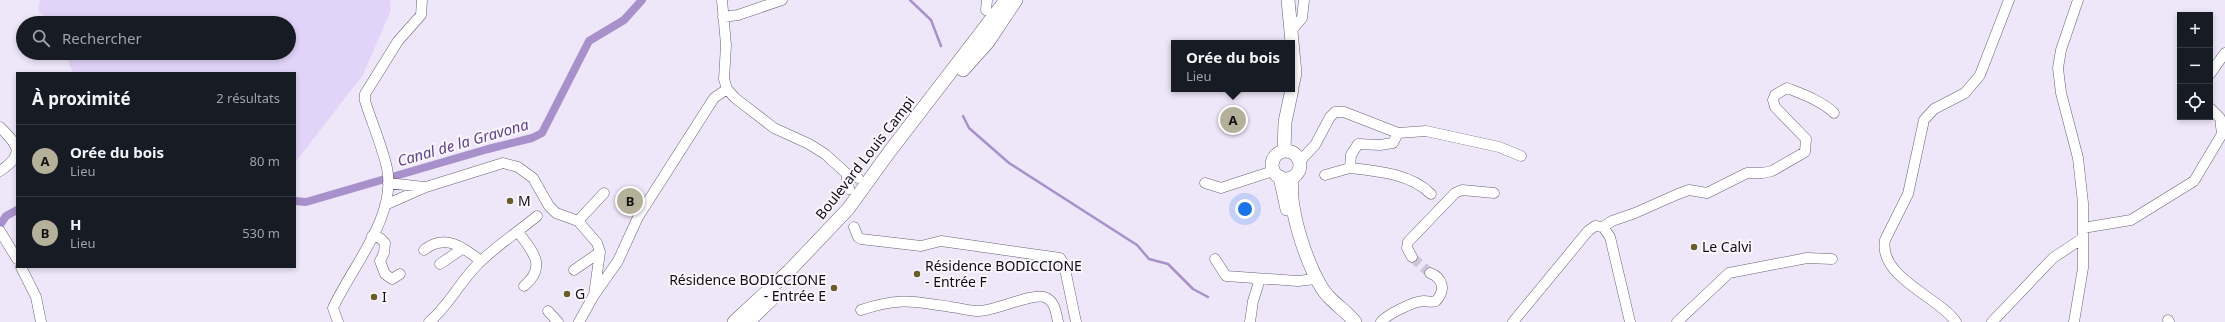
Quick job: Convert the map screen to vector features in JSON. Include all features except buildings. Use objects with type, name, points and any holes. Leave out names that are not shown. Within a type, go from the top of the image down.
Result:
[{"type":"main road","name":"Boulevard Louis Campi","points":[[734,322],[789,271],[848,209],[890,151],[1006,0]]},
{"type":"main road","name":"Boulevard Louis Campi","points":[[748,322],[855,215],[888,166],[970,61],[988,42],[1016,0]]},
{"type":"main road","points":[[1288,0],[1293,40]]},
{"type":"main road","points":[[1284,151],[1285,122],[1291,92]]},
{"type":"main road","points":[[1282,175],[1298,170],[1299,162],[1296,155],[1284,151]]},
{"type":"main road","points":[[1284,151],[1274,158],[1282,175],[1292,188],[1301,241],[1312,280],[1344,322]]},
{"type":"main road","points":[[1312,280],[1355,322]]},
{"type":"street","points":[[338,322],[333,308],[372,236],[385,205],[388,183],[387,168],[365,101],[365,94],[398,41],[421,14],[422,0]]},
{"type":"street","points":[[722,0],[726,45],[724,79],[726,89],[735,98],[774,128],[809,144],[825,154],[846,173],[858,178]]},
{"type":"street","points":[[723,17],[738,15],[782,0]]},
{"type":"street","points":[[1292,30],[1302,18],[1304,0]]},
{"type":"street","points":[[1956,322],[1893,268],[1884,248],[1885,240],[1908,194],[1924,120],[1934,109],[1965,93],[1980,75],[2009,0]]},
{"type":"street","points":[[2076,321],[2083,268],[2083,203],[2078,158],[2061,93],[2058,68],[2061,50],[2078,0]]},
{"type":"street","points":[[2213,70],[2225,53]]},
{"type":"street","points":[[1512,322],[1588,231],[1595,226],[1603,227],[1612,221],[1689,190],[1707,193],[1747,173],[1763,174],[1772,171],[1805,152],[1806,139],[1775,107],[1773,100],[1781,90],[1787,88],[1828,107],[1834,113]]},
{"type":"street","points":[[579,322],[594,295],[618,261],[638,217],[714,98],[726,89]]},
{"type":"street","points":[[1992,322],[2053,258],[2083,233],[2131,220],[2194,181],[2222,134],[2220,118],[2213,111]]},
{"type":"street","points":[[1299,162],[1315,145],[1330,117],[1335,112],[1344,112],[1398,133],[1426,131],[1499,147],[1520,156]]},
{"type":"street","points":[[0,127],[12,139],[16,146]]},
{"type":"street","points":[[1350,168],[1351,156],[1358,144],[1380,145],[1393,143],[1398,133]]},
{"type":"street","points":[[0,171],[13,162],[16,158]]},
{"type":"street","points":[[385,205],[426,187],[503,163],[518,166],[533,178],[549,206],[556,213],[578,221],[597,243],[600,252],[594,295]]},
{"type":"street","points":[[1325,175],[1350,168],[1380,171],[1424,187],[1431,194]]},
{"type":"street","points":[[846,173],[849,189]]},
{"type":"street","points":[[1205,183],[1221,188],[1282,175]]},
{"type":"street","points":[[388,183],[426,187]]},
{"type":"street","points":[[1412,257],[1407,248],[1408,242],[1455,193],[1462,190],[1494,193]]},
{"type":"street","points":[[578,221],[604,193]]},
{"type":"street","points":[[429,322],[440,313],[448,299],[481,261],[537,216]]},
{"type":"street","points":[[854,227],[858,237],[861,239],[921,246],[941,240],[1060,258],[1064,264],[1076,322]]},
{"type":"street","points":[[1603,227],[1610,238],[1630,322]]},
{"type":"street","points":[[518,232],[535,255],[536,270],[533,279],[524,286]]},
{"type":"street","points":[[2,233],[16,257]]},
{"type":"street","points":[[372,236],[380,238],[385,243],[384,253],[380,261],[385,274],[392,280],[400,274]]},
{"type":"street","points":[[424,250],[433,242],[441,241],[462,249],[481,261]]},
{"type":"street","points":[[440,264],[462,249]]},
{"type":"street","points":[[574,270],[600,252]]},
{"type":"street","points":[[1677,322],[1729,273],[1807,258],[1832,259]]},
{"type":"street","points":[[1215,259],[1226,276],[1260,279],[1312,280]]},
{"type":"street","points":[[22,268],[36,297],[41,322]]},
{"type":"street","points":[[1381,322],[1387,316],[1412,304],[1424,301],[1430,303],[1436,301],[1443,290],[1438,276],[1430,273]]},
{"type":"street","points":[[1250,322],[1253,301],[1260,279]]},
{"type":"street","points":[[861,310],[883,302],[906,300],[979,311],[1039,296],[1051,301],[1055,308],[1058,322]]},
{"type":"street","points":[[548,311],[558,322]]},
{"type":"shaded area","points":[[40,0],[390,0],[391,10],[363,75],[296,160],[296,72],[73,72],[68,60],[296,60],[296,16],[43,16],[38,10]]},
{"type":"waterway","name":"Canal de la Gravona","points":[[296,201],[306,202],[488,149],[532,138],[542,133],[589,41],[624,20],[642,0]]},
{"type":"waterway","points":[[910,0],[931,20],[941,46]]},
{"type":"waterway","points":[[963,116],[969,128],[1009,163],[1137,245],[1149,259],[1168,264],[1193,289],[1208,297]]},
{"type":"waterway","name":"Canal de la Gravona","points":[[0,225],[6,216],[16,211]]},
{"type":"tunnel","points":[[1412,257],[1430,273]]},
{"type":"place","name":"Orée du bois","points":[[1233,120]]},
{"type":"place","name":"M","points":[[510,201]]},
{"type":"place","name":"H","points":[[630,201]]},
{"type":"place","name":"Le Calvi","points":[[1694,247]]},
{"type":"place","name":"Résidence BODICCIONE - Entrée F","points":[[917,274]]},
{"type":"place","name":"Résidence BODICCIONE - Entrée E","points":[[834,288]]},
{"type":"place","name":"G","points":[[567,294]]},
{"type":"place","name":"I","points":[[374,297]]}]
